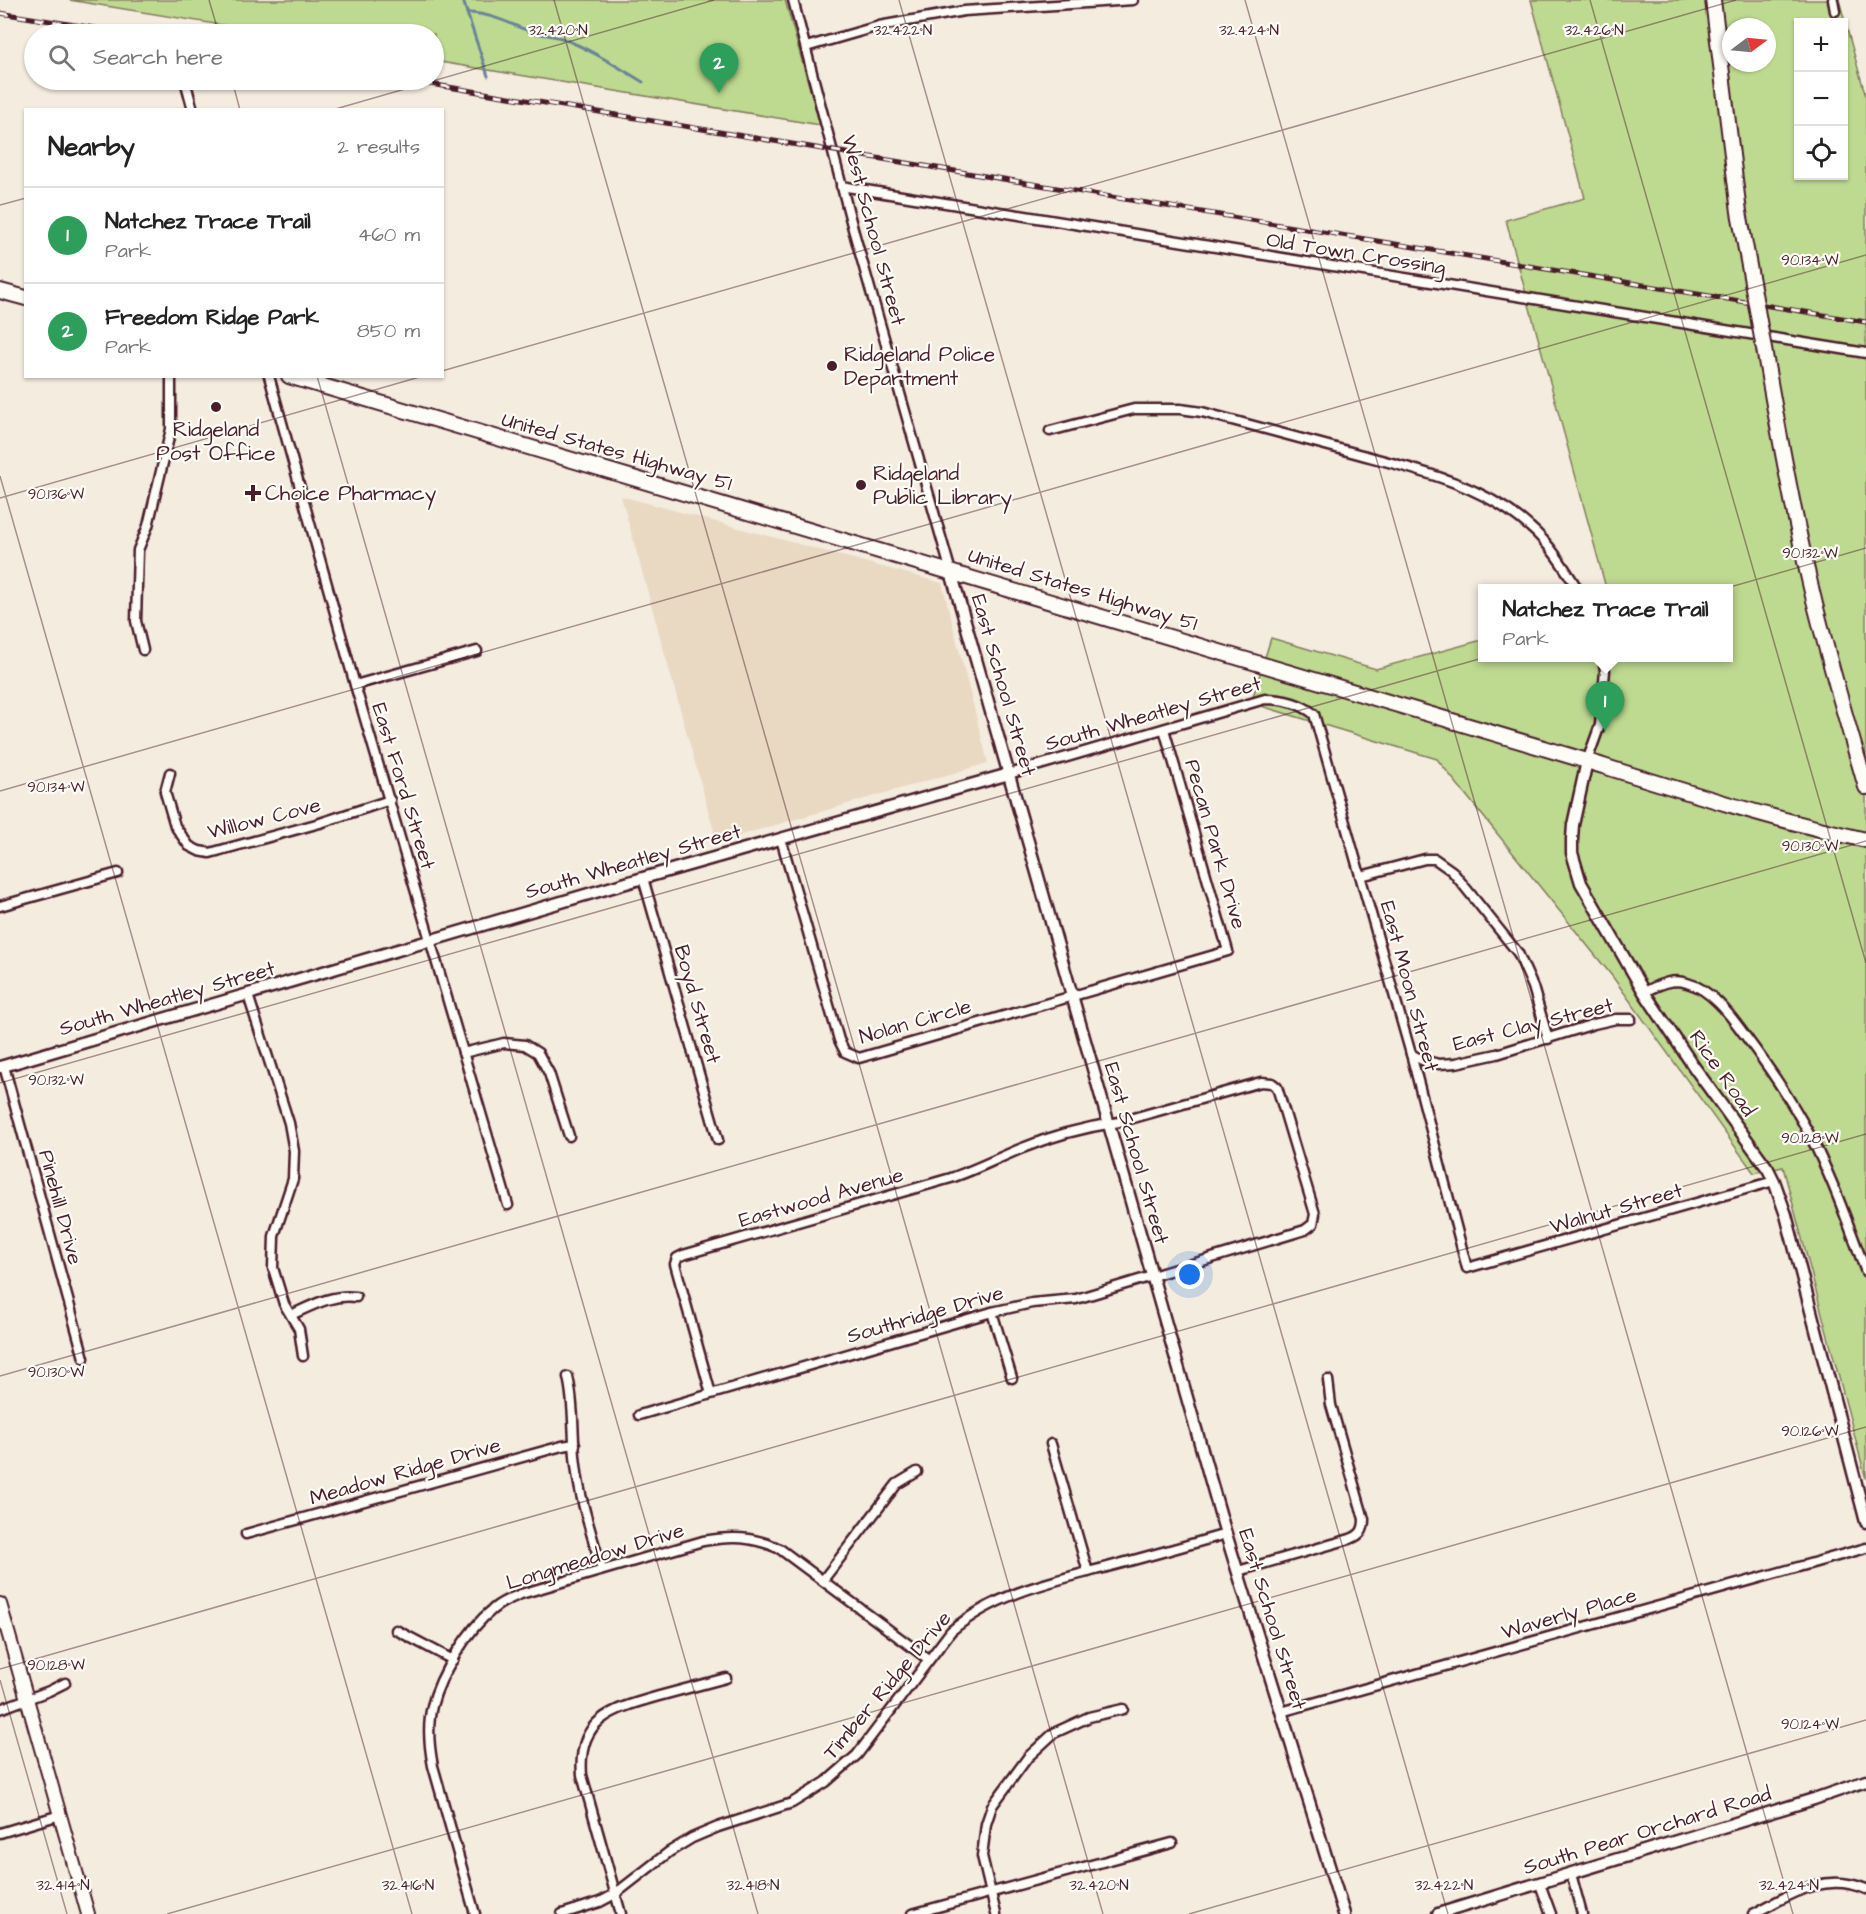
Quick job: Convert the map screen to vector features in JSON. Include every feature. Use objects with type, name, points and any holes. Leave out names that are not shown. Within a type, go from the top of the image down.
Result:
[{"type":"main road","points":[[1713,0],[1739,212],[1791,497],[1834,678],[1866,787]]},
{"type":"main road","points":[[0,291],[24,297]]},
{"type":"main road","name":"United States Highway 51","points":[[297,378],[1765,815],[1866,840]]},
{"type":"main road","points":[[0,1604],[88,1914]]},
{"type":"street","name":"West School Street","points":[[793,0],[842,186],[951,572]]},
{"type":"street","points":[[806,47],[879,26],[964,11],[1133,0]]},
{"type":"street","points":[[1833,0],[1835,11]]},
{"type":"street","points":[[188,90],[192,108]]},
{"type":"street","name":"Old Town Crossing","points":[[842,186],[1866,353]]},
{"type":"street","points":[[143,650],[136,621],[138,550],[148,526],[171,429],[171,378]]},
{"type":"street","name":"East Ford Street","points":[[270,378],[355,686],[508,1205]]},
{"type":"street","points":[[1050,431],[1134,409],[1180,409],[1202,412],[1438,476],[1476,492],[1501,506],[1530,527],[1557,557],[1574,584]]},
{"type":"street","name":"East School Street","points":[[951,572],[1226,1534],[1344,1914]]},
{"type":"street","points":[[355,686],[477,651]]},
{"type":"street","points":[[1587,761],[1600,725],[1605,671],[1604,662]]},
{"type":"street","name":"South Wheatley Street","points":[[2,1067],[643,878],[1265,699],[1279,699],[1305,708],[1314,714]]},
{"type":"street","name":"East Moon Street","points":[[1314,714],[1411,1054],[1467,1268]]},
{"type":"street","name":"Pecan Park Drive","points":[[1072,995],[1228,951],[1164,729]]},
{"type":"street","name":"Rice Road","points":[[1587,761],[1573,825],[1572,853],[1575,869],[1589,900],[1644,992],[1774,1181],[1786,1215],[1866,1522]]},
{"type":"street","name":"Willow Cove","points":[[170,773],[165,792],[175,826],[189,846],[210,853],[320,823],[390,800]]},
{"type":"street","name":"Nolan Circle","points":[[781,838],[844,1052],[859,1058],[1072,995]]},
{"type":"street","points":[[1361,876],[1425,859],[1435,859],[1452,871],[1518,953],[1533,987],[1548,1039]]},
{"type":"street","points":[[0,906],[118,873]]},
{"type":"street","name":"Boyd Street","points":[[643,878],[718,1140]]},
{"type":"street","points":[[1644,992],[1668,981],[1688,982],[1715,1000],[1736,1024],[1766,1064],[1803,1122],[1828,1176],[1866,1272]]},
{"type":"street","points":[[248,995],[289,1123],[294,1151],[293,1179],[274,1236],[273,1268],[277,1287],[299,1329],[303,1356]]},
{"type":"street","name":"East Clay Street","points":[[1411,1054],[1422,1060],[1439,1064],[1456,1063],[1548,1039],[1594,1024],[1616,1019],[1631,1019]]},
{"type":"street","points":[[463,1053],[504,1043],[525,1045],[538,1053],[549,1073],[568,1136]]},
{"type":"street","name":"Pinehill Drive","points":[[2,1067],[84,1358]]},
{"type":"street","name":"Southridge Drive","points":[[711,1395],[1014,1306],[1076,1299],[1305,1230],[1313,1224],[1315,1214],[1278,1092],[1272,1083],[1261,1082],[1109,1124]]},
{"type":"street","name":"Eastwood Avenue","points":[[711,1395],[675,1264],[677,1258],[951,1178],[973,1171],[1046,1139],[1109,1124]]},
{"type":"street","name":"Walnut Street","points":[[1467,1268],[1774,1181]]},
{"type":"street","points":[[291,1315],[326,1299],[344,1296],[356,1298]]},
{"type":"street","points":[[992,1312],[1012,1378]]},
{"type":"street","points":[[568,1377],[574,1414],[575,1462],[582,1499],[602,1570]]},
{"type":"street","points":[[1238,1571],[1358,1536],[1364,1527],[1364,1518],[1331,1405],[1328,1380]]},
{"type":"street","points":[[639,1415],[711,1395]]},
{"type":"street","name":"Meadow Ridge Drive","points":[[246,1534],[575,1444]]},
{"type":"street","points":[[1051,1444],[1088,1572]]},
{"type":"street","points":[[823,1580],[897,1484],[917,1472]]},
{"type":"street","name":"Timber Ridge Drive","points":[[562,1914],[600,1902],[615,1894],[669,1852],[692,1838],[792,1803],[826,1782],[857,1755],[951,1631],[967,1617],[989,1604],[1024,1590],[1226,1534]]},
{"type":"street","name":"Longmeadow Drive","points":[[475,1914],[433,1766],[429,1744],[432,1706],[453,1660],[480,1621],[507,1600],[703,1541],[732,1537],[764,1541],[780,1549],[928,1659]]},
{"type":"street","name":"Waverly Place","points":[[1281,1712],[1866,1548]]},
{"type":"street","points":[[396,1630],[453,1660]]},
{"type":"street","points":[[621,1914],[582,1775],[581,1761],[587,1737],[600,1719],[620,1707],[726,1678]]},
{"type":"street","points":[[0,1709],[65,1683]]},
{"type":"street","points":[[996,1914],[982,1856],[986,1824],[992,1806],[1028,1757],[1054,1732],[1068,1725],[1123,1708]]},
{"type":"street","name":"South Pear Orchard Road","points":[[1438,1914],[1866,1781]]},
{"type":"street","points":[[0,1833],[60,1815]]},
{"type":"street","points":[[912,1914],[1172,1843]]},
{"type":"street","points":[[1571,1874],[1582,1914]]},
{"type":"street","points":[[1753,1914],[1821,1882],[1851,1883],[1866,1889]]},
{"type":"street","points":[[1540,1884],[1551,1914]]},
{"type":"shaded area","points":[[621,496],[942,583],[988,763],[717,842]]},
{"type":"green space","points":[[69,0],[785,0],[820,125],[444,63],[444,24],[215,24]]},
{"type":"green space","points":[[1531,0],[1839,0],[1844,18],[1794,18],[1794,180],[1848,180],[1848,32],[1866,97],[1866,1479],[1783,1167],[1754,1173],[1612,976],[1437,759],[1251,703],[1271,638],[1376,669],[1478,641],[1478,662],[1733,662],[1733,584],[1605,584],[1506,220],[1585,198]]},
{"type":"waterway","points":[[463,0],[467,13]]},
{"type":"waterway","points":[[488,76],[467,13],[491,17],[529,31],[572,42],[643,82]]},
{"type":"railway","points":[[0,13],[69,24]]},
{"type":"railway","points":[[444,86],[1866,322]]},
{"type":"place","name":"Freedom Ridge Park","points":[[719,93]]},
{"type":"place","name":"Ridgeland Police Department","points":[[832,366]]},
{"type":"place","name":"Ridgeland Post Office","points":[[216,407]]},
{"type":"place","name":"Ridgeland Public Library","points":[[861,485]]},
{"type":"place","name":"Choice Pharmacy","points":[[253,493]]},
{"type":"place","name":"Natchez Trace Trail","points":[[1605,731]]}]
